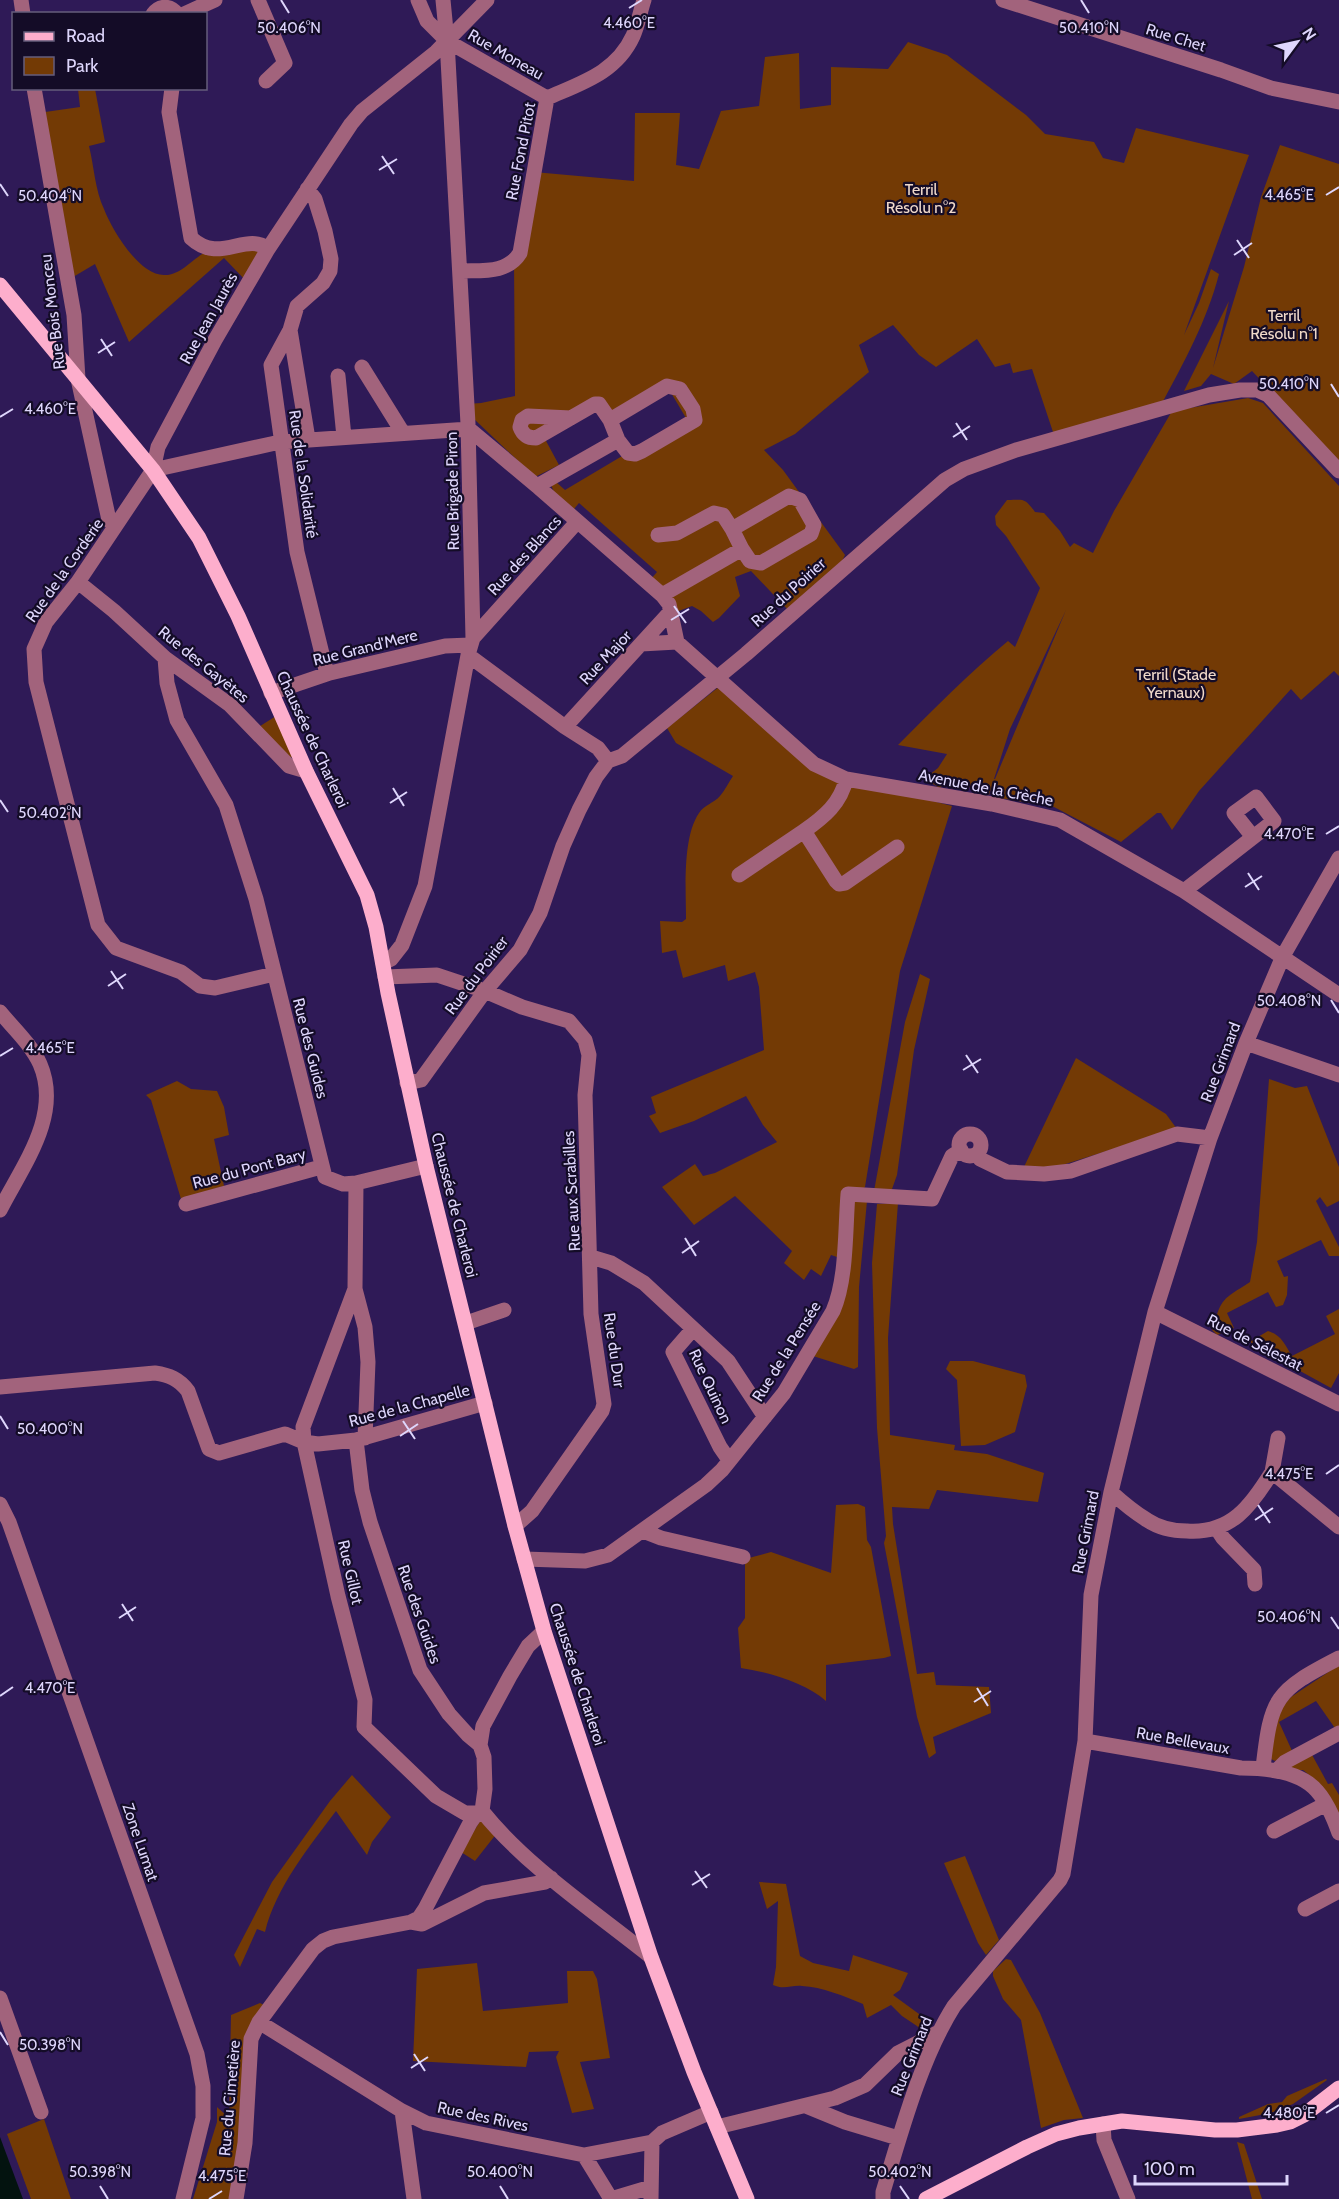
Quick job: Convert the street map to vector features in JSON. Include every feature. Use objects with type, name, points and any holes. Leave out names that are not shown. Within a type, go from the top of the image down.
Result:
[{"type":"main road","name":"Chaussée de Charleroi","points":[[2,293],[78,379],[153,471],[200,538],[238,616],[306,771],[366,895],[426,1166],[515,1526],[544,1631],[651,1957],[747,2199]]},
{"type":"main road","points":[[926,2199],[1056,2134],[1103,2124],[1136,2121],[1223,2130],[1277,2125],[1304,2115],[1339,2088]]},
{"type":"street","points":[[188,12],[215,0]]},
{"type":"street","points":[[258,0],[285,63],[266,81]]},
{"type":"street","name":"Rue Moneau","points":[[418,0],[428,21],[447,41],[547,98]]},
{"type":"street","name":"Rue Brigade Piron","points":[[384,970],[402,945],[424,886],[470,646],[469,429],[443,0]]},
{"type":"street","name":"Rue Jean Jaurès","points":[[153,471],[158,447],[215,340],[268,249],[351,124],[362,111],[436,52],[487,0]]},
{"type":"street","name":"Rue Fond Pitot","points":[[460,271],[504,268],[520,253],[547,98],[600,75],[614,64],[634,35],[644,0]]},
{"type":"street","name":"Rue Chet","points":[[1003,0],[1271,88],[1339,102]]},
{"type":"street","name":"Rue Bois Monceu","points":[[34,90],[74,315],[78,379],[109,520],[115,527]]},
{"type":"street","points":[[172,90],[169,112],[191,238],[200,246],[211,250],[257,243],[268,249]]},
{"type":"street","points":[[307,189],[315,199],[325,231],[330,259],[330,271],[323,283],[297,306],[290,330],[308,439]]},
{"type":"street","name":"Rue de la Solidarité","points":[[290,330],[271,365],[297,552],[327,674]]},
{"type":"street","points":[[362,368],[403,433]]},
{"type":"street","points":[[338,376],[344,437]]},
{"type":"street","points":[[571,418],[599,404],[610,420],[618,440],[628,453],[635,454],[695,420],[693,409],[680,389],[667,386],[610,420]]},
{"type":"street","name":"Rue du Poirier","points":[[407,1083],[421,1080],[485,991],[520,950],[531,931],[579,810],[596,777],[608,760],[622,756],[746,654],[945,480],[964,469],[1016,450],[1209,395],[1227,391],[1257,390],[1268,395],[1339,471]]},
{"type":"street","points":[[153,471],[280,442],[469,429]]},
{"type":"street","name":"Rue des Blancs","points":[[469,429],[577,522],[470,646]]},
{"type":"street","points":[[537,486],[618,440]]},
{"type":"street","name":"Rue de la Corderie","points":[[153,471],[78,582],[46,622],[34,649],[36,682],[98,926],[116,948],[181,972],[200,986],[215,988],[274,974]]},
{"type":"street","points":[[658,535],[677,533],[714,513],[723,515],[750,561],[761,563],[811,534],[814,525],[800,500],[789,496],[732,529]]},
{"type":"street","points":[[577,522],[662,595],[669,604],[677,642],[642,644]]},
{"type":"street","points":[[662,595],[742,549]]},
{"type":"street","name":"Rue des Gayètes","points":[[78,582],[114,611],[165,658],[230,705],[289,766],[306,771]]},
{"type":"street","name":"Rue Major","points":[[565,727],[671,611]]},
{"type":"street","name":"Avenue de la Crèche","points":[[677,642],[814,764],[846,779],[992,804],[1060,820],[1184,891],[1339,995]]},
{"type":"street","name":"Rue Grand'Mere","points":[[271,693],[327,674],[445,646],[470,646]]},
{"type":"street","points":[[470,646],[565,727],[598,748],[608,760]]},
{"type":"street","name":"Rue des Guides","points":[[165,658],[167,684],[177,720],[226,804],[256,899],[321,1167]]},
{"type":"street","points":[[739,875],[828,813],[840,796],[846,779]]},
{"type":"street","points":[[804,831],[839,884],[850,880],[897,847]]},
{"type":"street","points":[[1184,891],[1253,837]]},
{"type":"street","name":"Rue Grimard","points":[[883,2199],[898,2138],[937,2033],[954,2006],[1063,1874],[1085,1741],[1091,1595],[1111,1492],[1155,1312],[1210,1138],[1246,1043],[1283,956],[1339,858]]},
{"type":"street","name":"Rue aux Scrabilles","points":[[384,970],[437,975],[485,991],[522,1007],[569,1021],[580,1031],[589,1047],[585,1095],[591,1257],[611,1263],[644,1283],[728,1361],[765,1417]]},
{"type":"street","points":[[0,1012],[39,1062],[46,1083],[48,1103],[39,1136],[0,1210]]},
{"type":"street","points":[[1246,1043],[1339,1075]]},
{"type":"street","name":"Rue de la Pensée","points":[[765,1417],[784,1393],[837,1301],[848,1194],[932,1198],[952,1156],[961,1150],[970,1156],[977,1154],[980,1159],[1006,1172],[1044,1174],[1071,1171],[1177,1134],[1210,1138]]},
{"type":"street","points":[[321,1167],[325,1177],[343,1184],[426,1166]]},
{"type":"street","name":"Rue du Pont Bary","points":[[186,1204],[321,1167]]},
{"type":"street","name":"Rue des Guides","points":[[356,1183],[355,1289],[365,1327],[368,1362],[361,1439],[362,1490],[370,1522],[420,1670],[449,1714],[480,1745]]},
{"type":"street","name":"Rue du Dur","points":[[515,1526],[532,1511],[602,1411],[604,1404],[591,1314],[591,1257]]},
{"type":"street","name":"Rue Gillot","points":[[355,1289],[303,1427],[304,1442],[338,1596],[365,1700],[364,1728],[436,1796],[465,1813],[480,1812]]},
{"type":"street","points":[[466,1323],[504,1310]]},
{"type":"street","name":"Rue de Sélestat","points":[[1155,1312],[1339,1404]]},
{"type":"street","name":"Rue Quinon","points":[[693,1329],[673,1352],[720,1447],[729,1460]]},
{"type":"street","name":"Rue de la Chapelle","points":[[0,1387],[155,1373],[173,1377],[183,1384],[196,1410],[209,1449],[219,1454],[285,1434],[304,1442],[318,1444],[361,1439],[485,1402]]},
{"type":"street","points":[[524,1559],[585,1561],[608,1555],[706,1485],[722,1470],[765,1417]]},
{"type":"street","points":[[1111,1492],[1132,1510],[1158,1526],[1198,1532],[1217,1529],[1251,1503],[1272,1472],[1278,1438]]},
{"type":"street","points":[[1272,1472],[1339,1527]]},
{"type":"street","name":"Zone Lumat","points":[[0,1504],[29,1579],[197,2054],[203,2086],[202,2118],[183,2199]]},
{"type":"street","points":[[1217,1529],[1254,1570],[1256,1584]]},
{"type":"street","points":[[643,1531],[661,1538],[743,1557]]},
{"type":"street","points":[[411,1922],[419,1918],[425,1909],[470,1823],[480,1812],[485,1789],[484,1757],[480,1745],[483,1726],[528,1646],[544,1631]]},
{"type":"street","points":[[1339,1659],[1301,1677],[1287,1689],[1275,1707],[1268,1727],[1269,1770],[1339,1733]]},
{"type":"street","name":"Rue Bellevaux","points":[[1085,1741],[1241,1768],[1269,1770],[1306,1782],[1317,1791],[1326,1804],[1338,1830]]},
{"type":"street","points":[[1274,1831],[1326,1804]]},
{"type":"street","points":[[480,1812],[551,1878],[651,1957]]},
{"type":"street","name":"Rue du Cimetière","points":[[236,2199],[245,2143],[251,2039],[260,2022],[318,1944],[333,1937],[411,1922],[422,1924],[484,1893],[545,1882],[551,1878]]},
{"type":"street","points":[[1305,1909],[1339,1891]]},
{"type":"street","points":[[0,1998],[41,2112]]},
{"type":"street","name":"Rue des Rives","points":[[260,2022],[402,2111],[426,2123],[584,2155],[652,2142]]},
{"type":"street","points":[[717,2127],[835,2098],[865,2085],[898,2053],[937,2033]]},
{"type":"street","points":[[806,2106],[845,2122],[898,2138]]},
{"type":"street","points":[[402,2111],[414,2199]]},
{"type":"street","points":[[584,2155],[611,2199],[651,2193],[652,2142],[662,2133],[711,2112]]},
{"type":"street","points":[[1103,2124],[1104,2140],[1128,2199]]},
{"type":"green space","name":"Terril Résolu n°2","points":[[908,42],[947,55],[1026,115],[1045,134],[1094,142],[1103,158],[1124,163],[1136,128],[1249,155],[1184,335],[1211,269],[1219,274],[1201,325],[1160,407],[1055,438],[1032,369],[1013,373],[1010,363],[995,367],[977,339],[936,367],[919,355],[893,325],[859,345],[869,372],[795,434],[764,450],[783,470],[845,555],[839,567],[788,610],[751,571],[735,577],[740,596],[713,622],[692,606],[676,612],[650,580],[657,572],[579,503],[574,509],[554,492],[551,485],[556,482],[565,490],[686,418],[667,386],[614,413],[606,405],[545,439],[559,465],[535,477],[473,418],[467,404],[515,396],[514,261],[534,172],[634,181],[635,113],[680,113],[676,165],[699,169],[721,111],[759,106],[765,57],[799,53],[800,109],[831,105],[831,67],[888,69]]},
{"type":"green space","points":[[78,90],[95,90],[105,142],[89,146],[97,186],[108,218],[136,260],[145,268],[164,275],[177,272],[213,249],[264,245],[248,283],[224,258],[129,342],[95,264],[68,280],[38,113],[80,107]]},
{"type":"green space","name":"Terril Résolu n°1","points":[[1280,145],[1339,164],[1339,462],[1252,371],[1234,384],[1211,374],[1201,386],[1184,391],[1229,301],[1213,368],[1244,267],[1261,197]]},
{"type":"green space","name":"Terril (Stade Yernaux)","points":[[1248,398],[1263,403],[1339,486],[1339,676],[1334,671],[1301,700],[1291,689],[1199,791],[1172,830],[1161,813],[1157,813],[1121,842],[1054,807],[994,797],[999,793],[991,789],[989,795],[949,779],[940,788],[924,779],[938,768],[947,754],[898,745],[966,678],[1008,641],[1015,647],[1040,588],[1006,536],[996,525],[995,516],[1007,500],[1023,500],[1035,512],[1044,513],[1070,547],[1074,543],[1093,553],[1114,511],[1172,411]],"holes":[[[1066,610],[995,779],[1010,729]]]},
{"type":"green space","points":[[720,686],[832,775],[952,806],[900,971],[865,1187],[848,1198],[867,1201],[859,1287],[858,1367],[854,1369],[813,1356],[843,1259],[831,1255],[821,1276],[811,1269],[804,1280],[784,1263],[792,1251],[735,1196],[694,1225],[662,1187],[695,1164],[703,1176],[715,1173],[777,1142],[763,1125],[746,1096],[694,1121],[660,1133],[649,1116],[656,1113],[651,1097],[764,1050],[759,987],[755,972],[728,981],[725,965],[683,978],[676,950],[662,953],[660,921],[682,922],[686,919],[687,850],[694,824],[701,810],[720,796],[733,776],[676,743],[667,728]]},
{"type":"green space","points":[[276,716],[293,757],[285,759],[257,728]]},
{"type":"green space","points":[[920,974],[930,979],[914,1050],[897,1175],[892,1189],[874,1191],[905,1022]]},
{"type":"green space","points":[[1076,1058],[1166,1114],[1177,1129],[1059,1166],[1023,1169]]},
{"type":"green space","points":[[1269,1079],[1295,1088],[1307,1086],[1339,1167],[1339,1201],[1327,1207],[1320,1197],[1316,1201],[1339,1247],[1339,1256],[1329,1256],[1321,1240],[1277,1261],[1284,1277],[1288,1276],[1287,1295],[1283,1305],[1276,1307],[1268,1292],[1227,1313],[1234,1328],[1217,1335],[1212,1330],[1224,1300],[1250,1282],[1257,1242]]},
{"type":"green space","points":[[177,1081],[191,1089],[217,1091],[224,1107],[229,1135],[214,1139],[224,1186],[181,1199],[151,1100],[146,1095]]},
{"type":"green space","points":[[898,1203],[888,1338],[890,1435],[955,1445],[954,1450],[987,1454],[1044,1473],[1038,1502],[937,1490],[929,1509],[892,1507],[917,1674],[934,1672],[936,1685],[989,1687],[991,1713],[933,1737],[936,1753],[929,1758],[917,1717],[884,1543],[886,1536],[877,1428],[872,1263],[877,1204]]},
{"type":"green space","points":[[1339,1309],[1339,1373],[1331,1388],[1251,1344],[1251,1341],[1268,1331],[1280,1338],[1292,1356],[1335,1334],[1326,1316]]},
{"type":"green space","points":[[950,1361],[973,1361],[1025,1375],[1027,1386],[1015,1432],[985,1445],[961,1446],[957,1380],[946,1369]]},
{"type":"green space","points":[[858,1504],[865,1507],[867,1540],[871,1547],[891,1656],[826,1665],[826,1701],[808,1689],[786,1679],[741,1668],[738,1628],[745,1618],[745,1559],[771,1552],[831,1573],[836,1505]]},
{"type":"green space","points":[[1339,1665],[1339,1731],[1316,1701],[1279,1722],[1293,1753],[1275,1761],[1269,1758],[1277,1713],[1291,1697]]},
{"type":"green space","points":[[1311,1753],[1328,1784],[1332,1783],[1339,1795],[1339,1816],[1319,1783],[1303,1770],[1292,1770],[1289,1763]]},
{"type":"green space","points":[[352,1775],[391,1817],[372,1842],[367,1855],[336,1811],[285,1883],[265,1932],[257,1929],[240,1967],[234,1955],[272,1882],[330,1801]]},
{"type":"green space","points":[[482,1818],[497,1833],[475,1861],[461,1852]]},
{"type":"green space","points":[[965,1856],[999,1940],[986,1955],[978,1943],[944,1863]]},
{"type":"green space","points":[[759,1882],[786,1884],[800,1956],[813,1963],[849,1971],[853,1955],[908,1973],[900,1990],[893,1995],[930,2022],[922,2032],[891,2005],[867,2018],[863,2004],[841,1995],[810,1987],[773,1985],[776,1967],[778,1901],[767,1909]]},
{"type":"green space","points":[[1006,1959],[1011,1960],[1040,2013],[1083,2118],[1064,2120],[1041,2128],[1021,2020],[1003,1999],[993,1976],[993,1971]]},
{"type":"green space","points":[[477,1963],[483,2011],[568,2003],[567,1971],[593,1971],[597,1979],[610,2058],[580,2062],[594,2109],[572,2113],[556,2057],[559,2051],[529,2052],[526,2067],[413,2061],[417,1969]]},
{"type":"green space","points":[[260,2003],[268,2007],[250,2029],[236,2199],[193,2199],[217,2122],[217,2107],[229,2118],[231,2015]]},
{"type":"green space","points":[[1326,2079],[1293,2104],[1271,2113],[1239,2119],[1268,2104],[1282,2102],[1287,2096]]},
{"type":"green space","points":[[44,2119],[71,2199],[31,2199],[7,2134]]},
{"type":"green space","points":[[1237,2142],[1244,2144],[1262,2199],[1252,2199]]},
{"type":"shaded area","points":[[0,2137],[23,2199],[0,2199]]}]
